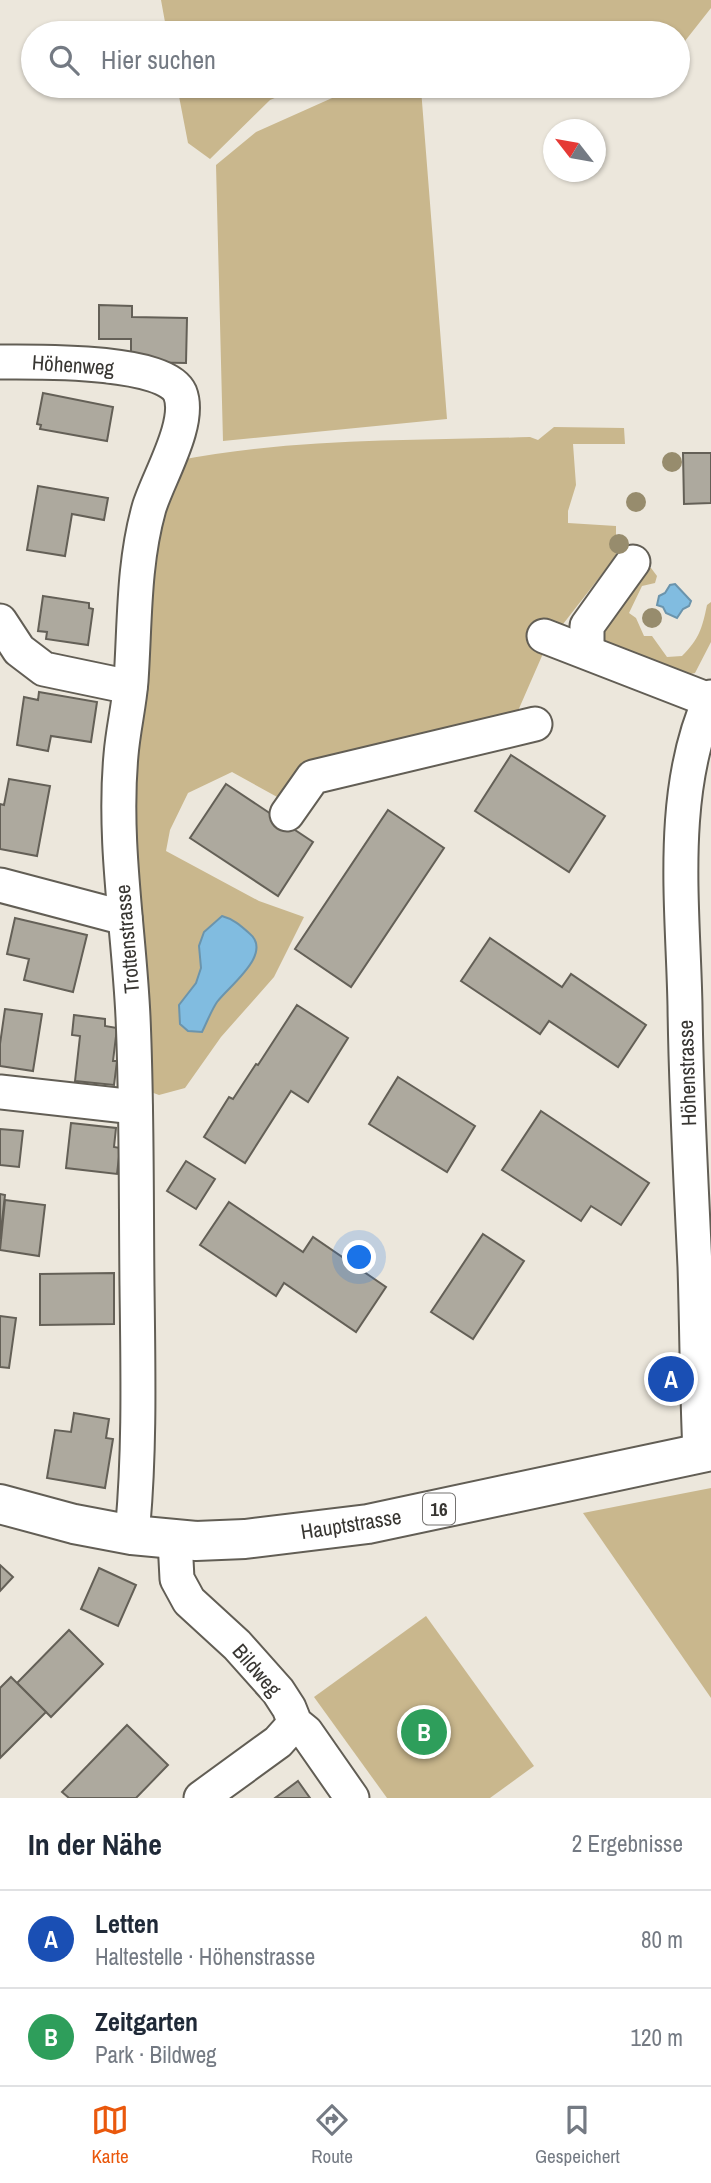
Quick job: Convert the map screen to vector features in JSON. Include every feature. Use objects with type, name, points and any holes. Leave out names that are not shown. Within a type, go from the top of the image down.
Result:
[{"type":"main road","name":"Hauptstrasse","points":[[0,1504],[74,1524],[132,1535],[175,1540],[245,1539],[368,1524],[705,1452]]},
{"type":"street","name":"Höhenweg","points":[[0,362],[60,361],[146,371]]},
{"type":"street","name":"Trottenstrasse","points":[[132,1535],[138,1404],[135,1107],[133,1014],[121,867],[120,767],[131,687],[136,580],[141,540],[150,503],[174,444],[183,407],[182,397],[172,382],[146,371]]},
{"type":"street","points":[[587,652],[587,626],[633,562]]},
{"type":"street","points":[[0,621],[19,650],[44,670],[131,687]]},
{"type":"street","points":[[544,636],[710,699]]},
{"type":"street","name":"Höhenstrasse","points":[[705,1452],[703,1266],[687,1116],[681,865],[683,817],[692,752],[710,699]]},
{"type":"street","points":[[287,814],[313,777],[535,724]]},
{"type":"street","points":[[0,884],[125,918]]},
{"type":"street","points":[[0,1092],[135,1107]]},
{"type":"street","name":"Bildweg","points":[[175,1540],[177,1579],[182,1591],[189,1601],[237,1645],[278,1692],[295,1723],[306,1732],[352,1798]]},
{"type":"street","points":[[201,1798],[278,1742],[295,1723]]},
{"type":"shaded area","points":[[161,0],[711,0],[711,8],[690,35],[690,21],[165,21]]},
{"type":"shaded area","points":[[179,98],[275,98],[210,159],[188,143]]},
{"type":"shaded area","points":[[332,98],[422,98],[447,419],[223,441],[216,165],[256,132]]},
{"type":"shaded area","points":[[554,427],[624,428],[625,444],[573,444],[576,485],[568,511],[568,523],[616,526],[616,556],[560,628],[529,627],[533,645],[545,649],[514,720],[299,768],[279,798],[232,772],[188,793],[170,830],[166,851],[259,901],[304,917],[274,977],[221,1037],[185,1088],[159,1095],[148,1091],[132,791],[148,569],[175,461],[307,444],[530,437],[538,440]]},
{"type":"shaded area","points":[[639,567],[651,568],[657,576],[655,583],[642,586],[629,613],[636,618],[644,636],[652,636],[667,657],[682,656],[696,639],[707,605],[711,602],[711,642],[695,673],[682,676],[603,647],[592,630]]},
{"type":"shaded area","points":[[711,1488],[711,1698],[583,1513]]},
{"type":"shaded area","points":[[426,1616],[534,1766],[490,1798],[387,1798],[314,1697]]},
{"type":"water","points":[[675,584],[691,601],[677,618],[657,605],[659,596],[665,593],[670,585]]},
{"type":"water","points":[[222,916],[249,933],[255,941],[256,950],[247,969],[217,1002],[202,1032],[188,1031],[180,1024],[179,1005],[196,983],[201,968],[199,946],[204,932]]},
{"type":"building","points":[[99,305],[132,306],[132,317],[187,318],[186,363],[131,362],[131,339],[99,339]]},
{"type":"building","points":[[43,393],[113,407],[107,441],[40,429],[41,425],[37,424]]},
{"type":"building","points":[[683,453],[711,453],[711,503],[684,504]]},
{"type":"building","points":[[38,486],[108,498],[104,520],[72,514],[65,556],[27,550]]},
{"type":"building","points":[[43,596],[89,603],[89,608],[93,609],[88,645],[46,639],[47,632],[38,631]]},
{"type":"building","points":[[39,692],[97,702],[91,742],[51,736],[48,751],[17,745],[24,697],[38,700]]},
{"type":"building","points":[[511,755],[605,816],[569,872],[475,811]]},
{"type":"building","points":[[9,779],[50,786],[37,856],[0,849],[0,804],[4,805]]},
{"type":"building","points":[[226,784],[313,842],[278,896],[190,838]]},
{"type":"building","points":[[388,810],[444,848],[351,987],[295,949]]},
{"type":"building","points":[[15,918],[87,935],[73,992],[24,980],[29,959],[7,954]]},
{"type":"building","points":[[490,938],[562,987],[571,974],[646,1025],[618,1067],[549,1021],[540,1034],[461,981]]},
{"type":"building","points":[[297,1005],[348,1038],[308,1102],[291,1091],[245,1163],[204,1137],[229,1097],[233,1099],[256,1064],[258,1065]]},
{"type":"building","points":[[5,1009],[42,1014],[33,1071],[0,1066]]},
{"type":"building","points":[[74,1015],[105,1019],[105,1026],[117,1028],[113,1061],[117,1061],[114,1085],[75,1081],[80,1036],[72,1035]]},
{"type":"building","points":[[398,1077],[475,1126],[447,1172],[369,1124]]},
{"type":"building","points":[[541,1111],[649,1183],[621,1225],[591,1206],[581,1221],[502,1170]]},
{"type":"building","points":[[71,1123],[116,1128],[114,1147],[120,1148],[117,1174],[66,1168]]},
{"type":"building","points":[[0,1129],[23,1131],[19,1167],[0,1165]]},
{"type":"building","points":[[186,1161],[215,1179],[196,1209],[167,1191]]},
{"type":"building","points":[[0,1194],[5,1195],[0,1239]]},
{"type":"building","points":[[5,1200],[45,1205],[39,1256],[0,1250]]},
{"type":"building","points":[[229,1202],[303,1252],[313,1237],[386,1287],[356,1332],[284,1283],[276,1296],[200,1245]]},
{"type":"building","points":[[483,1234],[524,1261],[473,1339],[431,1312]]},
{"type":"building","points":[[114,1273],[114,1324],[40,1325],[40,1274]]},
{"type":"building","points":[[0,1316],[16,1318],[9,1368],[0,1367]]},
{"type":"building","points":[[74,1413],[109,1419],[106,1438],[113,1439],[105,1488],[47,1478],[55,1430],[71,1432]]},
{"type":"building","points":[[0,1565],[13,1577],[0,1591]]},
{"type":"building","points":[[99,1568],[136,1585],[118,1626],[81,1609]]},
{"type":"building","points":[[69,1630],[103,1664],[51,1717],[17,1683]]},
{"type":"building","points":[[11,1677],[46,1712],[0,1758],[0,1688]]},
{"type":"building","points":[[127,1725],[168,1765],[136,1798],[69,1798],[62,1792]]},
{"type":"building","points":[[298,1781],[310,1798],[275,1798]]},
{"type":"place","name":"Letten","points":[[671,1379]]},
{"type":"place","name":"Zeitgarten","points":[[424,1732]]}]
